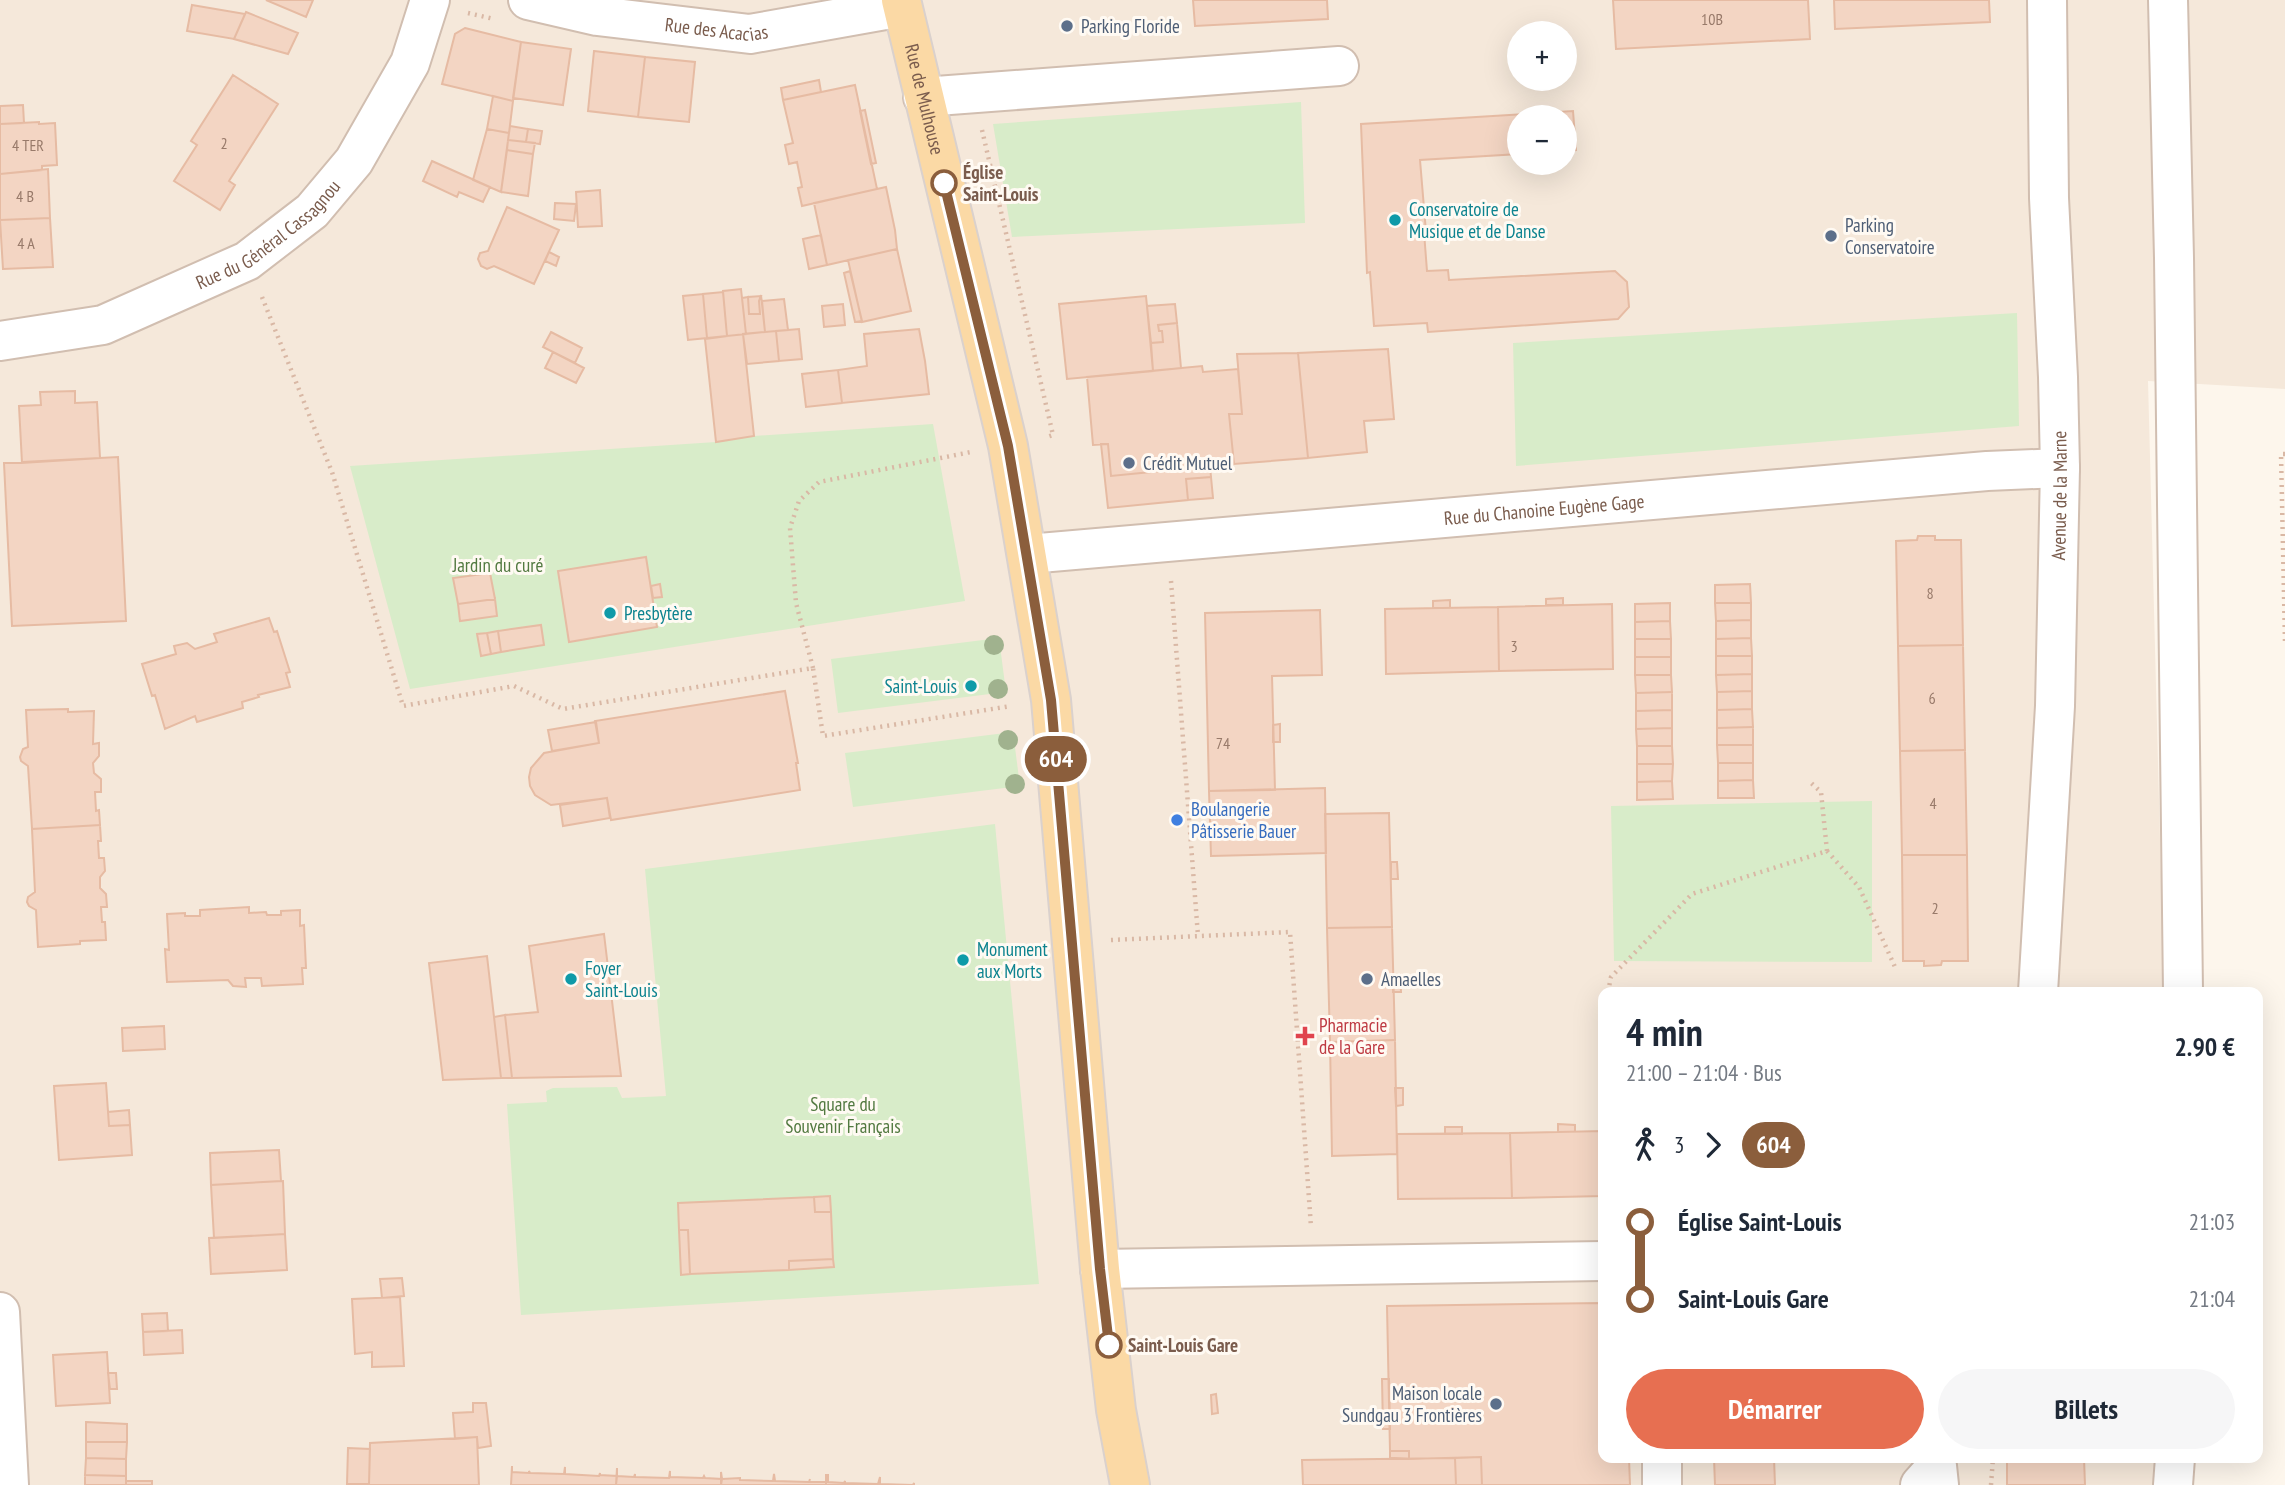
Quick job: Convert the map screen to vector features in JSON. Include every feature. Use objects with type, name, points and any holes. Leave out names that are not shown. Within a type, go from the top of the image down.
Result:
[{"type":"main road","name":"Rue de Mulhouse","points":[[902,3],[1008,446],[1051,700],[1100,1269],[1116,1410],[1130,1485]]},
{"type":"street","name":"Rue du Général Cassagnou","points":[[0,341],[103,325],[247,261],[312,211],[354,160],[410,63],[430,0]]},
{"type":"street","name":"Rue des Acacias","points":[[528,0],[597,16],[750,34],[902,3]]},
{"type":"street","name":"Avenue de la Marne","points":[[2038,987],[2055,706],[2060,468],[2049,198],[2047,0]]},
{"type":"street","points":[[2168,0],[2183,987]]},
{"type":"street","points":[[923,97],[1339,66]]},
{"type":"street","name":"Rue du Chanoine Eugène Gage","points":[[1028,554],[1973,472],[2060,468]]},
{"type":"street","points":[[1100,1269],[1598,1261]]},
{"type":"street","points":[[0,1312],[9,1485]]},
{"type":"street","points":[[1662,1463],[1662,1485]]},
{"type":"street","points":[[2173,1485],[2175,1463]]},
{"type":"path","points":[[247,261],[332,472],[403,706],[513,686],[563,709],[813,668]]},
{"type":"path","points":[[972,452],[819,482],[799,501],[790,528],[796,603],[813,668],[823,736],[1051,700]]},
{"type":"path","points":[[2285,454],[2281,454],[2285,641]]},
{"type":"path","points":[[1158,582],[1171,581],[1198,936]]},
{"type":"path","points":[[1810,782],[1821,792],[1827,851],[1859,887],[1895,967]]},
{"type":"path","points":[[1609,987],[1611,977],[1692,894],[1827,851]]},
{"type":"path","points":[[1072,942],[1290,932],[1314,1265]]},
{"type":"path","points":[[1991,1485],[1993,1463]]},
{"type":"shaded area","points":[[0,0],[2285,0],[2285,389],[2148,381],[2164,987],[1598,987],[1598,1463],[2176,1463],[2177,1485],[0,1485]]},
{"type":"green space","points":[[1301,102],[1305,223],[1012,237],[993,124]]},
{"type":"green space","points":[[2017,313],[2019,426],[1516,466],[1513,343]]},
{"type":"green space","name":"Jardin du curé","points":[[933,424],[965,601],[410,689],[350,466],[716,442],[754,436]]},
{"type":"green space","points":[[999,638],[1006,692],[838,713],[831,659]]},
{"type":"green space","points":[[1013,732],[1020,786],[853,807],[845,753]]},
{"type":"green space","points":[[1872,801],[1872,962],[1614,961],[1611,806]]},
{"type":"green space","name":"Square du Souvenir Français","points":[[995,824],[1039,1284],[521,1315],[507,1104],[547,1102],[546,1091],[553,1088],[617,1087],[622,1098],[666,1096],[645,869]]},
{"type":"building","points":[[266,0],[313,0],[306,17]]},
{"type":"building","points":[[1193,0],[1327,0],[1328,19],[1195,26]]},
{"type":"building","points":[[1613,0],[1808,0],[1810,39],[1616,49]]},
{"type":"building","points":[[1834,0],[1989,0],[1990,22],[1835,29]]},
{"type":"building","points":[[192,5],[245,14],[234,39],[187,31]]},
{"type":"building","points":[[246,12],[298,33],[288,54],[234,39]]},
{"type":"building","points":[[465,28],[521,42],[513,101],[442,84],[455,34]]},
{"type":"building","points":[[521,42],[571,49],[563,105],[513,98]]},
{"type":"building","points":[[594,51],[645,57],[638,117],[588,111]]},
{"type":"building","points":[[645,57],[695,62],[689,122],[638,117]]},
{"type":"building","points":[[233,75],[278,104],[229,181],[235,185],[220,210],[174,181],[197,145],[191,141]]},
{"type":"building","points":[[819,80],[821,92],[783,100],[781,88]]},
{"type":"building","points":[[855,85],[877,189],[802,206],[798,188],[802,187],[797,162],[789,164],[785,145],[793,143],[783,100]]},
{"type":"building","points":[[493,96],[513,101],[509,133],[487,129]]},
{"type":"building","points":[[23,105],[24,123],[0,124],[0,106]]},
{"type":"building","points":[[865,110],[876,163],[871,164],[860,111]]},
{"type":"building","name":"Conservatoire de Musique et de Danse","points":[[1507,115],[1507,155],[1420,160],[1427,271],[1448,270],[1449,280],[1615,271],[1627,282],[1629,307],[1618,319],[1428,332],[1427,323],[1374,326],[1370,272],[1367,273],[1361,124]]},
{"type":"building","points":[[55,123],[57,165],[42,166],[42,170],[0,174],[0,124]]},
{"type":"building","points":[[510,126],[528,129],[526,142],[508,140]]},
{"type":"building","points":[[487,129],[509,133],[501,192],[473,180]]},
{"type":"building","points":[[528,129],[542,131],[540,144],[526,142]]},
{"type":"building","points":[[508,140],[535,143],[533,154],[507,150]]},
{"type":"building","points":[[507,150],[533,154],[528,196],[501,192]]},
{"type":"building","points":[[432,161],[490,187],[483,202],[459,192],[457,197],[423,181]]},
{"type":"building","points":[[48,169],[50,218],[0,220],[0,174]]},
{"type":"building","points":[[886,187],[897,249],[827,265],[814,203]]},
{"type":"building","points":[[600,190],[602,226],[578,227],[576,192]]},
{"type":"building","points":[[555,203],[576,204],[574,221],[554,219]]},
{"type":"building","points":[[507,207],[559,230],[534,284],[494,266],[487,269],[481,266],[478,259],[480,253],[488,251]]},
{"type":"building","points":[[50,218],[53,267],[3,269],[0,220]]},
{"type":"building","points":[[821,235],[827,265],[809,269],[803,239]]},
{"type":"building","points":[[897,249],[911,311],[862,322],[848,260]]},
{"type":"building","points":[[549,252],[559,257],[556,266],[545,261]]},
{"type":"building","points":[[850,271],[862,321],[855,322],[844,273]]},
{"type":"building","points":[[741,289],[746,334],[727,336],[723,291]]},
{"type":"building","points":[[723,292],[727,336],[707,338],[703,294]]},
{"type":"building","points":[[703,294],[707,338],[688,340],[683,296]]},
{"type":"building","points":[[761,295],[765,332],[746,334],[742,298],[748,297],[749,314],[760,314]]},
{"type":"building","points":[[761,296],[760,314],[749,314],[748,297]]},
{"type":"building","points":[[1146,296],[1153,371],[1067,379],[1059,304]]},
{"type":"building","points":[[784,299],[788,330],[765,332],[762,301]]},
{"type":"building","points":[[843,304],[845,325],[824,327],[822,306]]},
{"type":"building","points":[[1175,304],[1177,323],[1158,325],[1159,331],[1162,331],[1163,342],[1151,343],[1147,306]]},
{"type":"building","points":[[1177,323],[1181,368],[1153,371],[1151,343],[1163,342],[1162,331],[1159,331],[1158,325]]},
{"type":"building","points":[[799,329],[802,359],[779,361],[776,331]]},
{"type":"building","points":[[919,329],[929,394],[842,403],[838,370],[867,366],[864,334]]},
{"type":"building","points":[[776,331],[779,361],[747,364],[743,334]]},
{"type":"building","points":[[551,332],[582,348],[575,363],[543,347]]},
{"type":"building","points":[[743,334],[754,436],[716,442],[705,339]]},
{"type":"building","points":[[1388,349],[1394,419],[1364,421],[1367,452],[1308,458],[1298,353]]},
{"type":"building","points":[[553,352],[584,368],[576,383],[545,368]]},
{"type":"building","points":[[1298,353],[1308,458],[1234,464],[1229,414],[1242,414],[1237,354]]},
{"type":"building","points":[[1202,366],[1203,372],[1238,369],[1242,414],[1229,414],[1234,464],[1111,476],[1108,444],[1093,445],[1087,377]]},
{"type":"building","points":[[838,370],[842,403],[806,407],[802,374]]},
{"type":"building","points":[[75,391],[75,403],[97,402],[100,458],[22,463],[19,406],[41,405],[40,392]]},
{"type":"building","points":[[1101,444],[1108,444],[1111,476],[1210,466],[1211,477],[1186,479],[1188,500],[1108,508]]},
{"type":"building","points":[[118,457],[126,621],[12,626],[4,463]]},
{"type":"building","points":[[1211,477],[1213,498],[1188,500],[1186,479]]},
{"type":"building","points":[[1918,536],[1935,536],[1935,540],[1961,540],[1963,645],[1898,646],[1896,541],[1917,540]]},
{"type":"building","name":"Presbytère","points":[[646,557],[657,627],[569,642],[558,571]]},
{"type":"building","points":[[490,573],[495,599],[458,604],[453,578]]},
{"type":"building","points":[[660,584],[662,597],[653,598],[651,586]]},
{"type":"building","points":[[1750,584],[1751,603],[1715,603],[1715,585]]},
{"type":"building","points":[[1563,598],[1563,605],[1546,605],[1546,599]]},
{"type":"building","points":[[495,599],[497,616],[460,621],[458,604]]},
{"type":"building","points":[[1450,600],[1450,608],[1433,608],[1433,601]]},
{"type":"building","points":[[1670,603],[1670,621],[1635,622],[1635,604]]},
{"type":"building","points":[[1715,603],[1751,603],[1751,620],[1716,621]]},
{"type":"building","points":[[1612,604],[1613,669],[1499,671],[1498,607]]},
{"type":"building","points":[[1498,607],[1499,671],[1386,674],[1385,609]]},
{"type":"building","points":[[1320,610],[1322,675],[1272,676],[1275,790],[1209,791],[1205,613]]},
{"type":"building","points":[[269,618],[274,632],[277,631],[290,672],[286,673],[290,687],[242,702],[243,708],[197,722],[195,716],[165,729],[142,664],[176,654],[174,646],[187,643],[195,649],[217,642],[214,634]]},
{"type":"building","points":[[1751,620],[1751,638],[1716,639],[1716,621]]},
{"type":"building","points":[[1670,621],[1671,639],[1635,639],[1635,622]]},
{"type":"building","points":[[541,625],[544,645],[501,652],[498,631]]},
{"type":"building","points":[[498,631],[501,652],[491,654],[487,633]]},
{"type":"building","points":[[487,633],[491,654],[481,656],[477,634]]},
{"type":"building","points":[[1751,638],[1752,656],[1716,656],[1716,639]]},
{"type":"building","points":[[1635,639],[1671,639],[1671,657],[1635,657]]},
{"type":"building","points":[[1963,645],[1965,750],[1900,751],[1898,646]]},
{"type":"building","points":[[1716,656],[1752,656],[1752,674],[1716,675]]},
{"type":"building","points":[[1635,657],[1671,657],[1671,675],[1635,675]]},
{"type":"building","points":[[1752,674],[1752,691],[1717,692],[1716,675]]},
{"type":"building","points":[[1635,675],[1671,675],[1672,692],[1636,693]]},
{"type":"building","points":[[785,691],[800,790],[611,820],[607,798],[551,805],[535,795],[530,786],[531,768],[544,753],[599,743],[595,721]]},
{"type":"building","points":[[1752,691],[1752,709],[1717,710],[1717,692]]},
{"type":"building","points":[[1672,692],[1672,710],[1636,711],[1636,693]]},
{"type":"building","points":[[68,709],[68,712],[94,711],[93,744],[99,743],[99,756],[93,763],[94,773],[101,779],[101,792],[95,792],[100,825],[32,829],[28,766],[20,757],[23,749],[28,747],[26,710]]},
{"type":"building","points":[[1752,709],[1753,727],[1717,728],[1717,710]]},
{"type":"building","points":[[1672,710],[1672,728],[1636,729],[1636,711]]},
{"type":"building","points":[[596,722],[599,743],[552,751],[548,730]]},
{"type":"building","points":[[1280,724],[1280,742],[1273,742],[1273,725]]},
{"type":"building","points":[[1753,727],[1753,745],[1717,745],[1717,728]]},
{"type":"building","points":[[1672,728],[1672,746],[1637,746],[1636,729]]},
{"type":"building","points":[[1717,745],[1753,745],[1753,763],[1718,763]]},
{"type":"building","points":[[1637,746],[1672,746],[1673,764],[1637,764]]},
{"type":"building","points":[[1965,750],[1967,855],[1902,855],[1900,751]]},
{"type":"building","points":[[1718,763],[1753,763],[1753,780],[1718,781]]},
{"type":"building","points":[[1637,764],[1673,764],[1672,781],[1637,782]]},
{"type":"building","points":[[1753,780],[1754,798],[1718,798],[1718,781]]},
{"type":"building","points":[[1672,781],[1673,799],[1637,800],[1637,782]]},
{"type":"building","points":[[1325,788],[1326,853],[1211,856],[1209,791]]},
{"type":"building","points":[[607,798],[610,818],[563,826],[560,805]]},
{"type":"building","points":[[1389,813],[1392,927],[1327,928],[1325,814]]},
{"type":"building","points":[[100,825],[99,858],[104,858],[105,871],[100,877],[100,888],[106,894],[107,907],[101,907],[106,940],[38,947],[36,910],[27,902],[28,897],[35,892],[32,829]]},
{"type":"building","points":[[1902,855],[1967,855],[1968,961],[1942,961],[1941,965],[1924,966],[1924,961],[1903,961]]},
{"type":"building","points":[[1391,862],[1397,862],[1398,879],[1391,879]]},
{"type":"building","points":[[249,907],[249,913],[266,912],[267,915],[300,910],[300,926],[304,925],[306,968],[302,968],[303,984],[262,986],[261,978],[245,978],[246,987],[233,986],[228,980],[167,982],[167,914],[200,916],[200,910]]},
{"type":"building","points":[[1392,927],[1395,1040],[1330,1042],[1327,928]]},
{"type":"building","name":"Foyer Saint-Louis","points":[[604,934],[621,1076],[512,1078],[505,1015],[538,1012],[529,946]]},
{"type":"building","points":[[487,956],[501,1078],[443,1080],[429,963]]},
{"type":"building","points":[[1393,974],[1400,974],[1401,992],[1393,992]]},
{"type":"building","points":[[505,1015],[512,1078],[501,1078],[494,1017]]},
{"type":"building","points":[[164,1026],[165,1049],[123,1051],[122,1028]]},
{"type":"building","points":[[1395,1040],[1397,1154],[1332,1156],[1330,1042]]},
{"type":"building","points":[[106,1083],[109,1126],[130,1125],[132,1155],[59,1160],[54,1086]]},
{"type":"building","points":[[1395,1088],[1403,1088],[1403,1105],[1396,1106]]},
{"type":"building","points":[[129,1110],[130,1125],[109,1126],[108,1112]]},
{"type":"building","points":[[1558,1124],[1575,1125],[1575,1132],[1558,1132]]},
{"type":"building","points":[[1445,1127],[1462,1127],[1462,1134],[1445,1134]]},
{"type":"building","points":[[1598,1131],[1598,1196],[1512,1198],[1510,1133]]},
{"type":"building","points":[[1510,1133],[1512,1198],[1398,1199],[1397,1134]]},
{"type":"building","points":[[279,1150],[281,1181],[211,1185],[210,1153]]},
{"type":"building","points":[[283,1181],[285,1234],[214,1238],[211,1185]]},
{"type":"building","points":[[830,1196],[831,1212],[815,1212],[814,1197]]},
{"type":"building","points":[[814,1197],[815,1212],[831,1212],[833,1259],[789,1261],[789,1270],[690,1274],[688,1230],[679,1230],[678,1203]]},
{"type":"building","points":[[679,1230],[688,1230],[690,1274],[681,1275]]},
{"type":"building","points":[[285,1234],[287,1270],[211,1274],[209,1238]]},
{"type":"building","points":[[833,1259],[834,1267],[789,1270],[789,1261]]},
{"type":"building","points":[[402,1278],[404,1296],[382,1298],[380,1279]]},
{"type":"building","points":[[400,1297],[404,1366],[372,1367],[372,1352],[355,1354],[352,1299]]},
{"type":"building","name":"Maison locale Sundgau 3 Frontières","points":[[1598,1303],[1598,1463],[1629,1463],[1630,1485],[1482,1485],[1481,1457],[1409,1459],[1409,1451],[1390,1451],[1387,1306]]},
{"type":"building","points":[[167,1313],[168,1331],[143,1332],[142,1314]]},
{"type":"building","points":[[182,1330],[183,1353],[144,1355],[143,1332]]},
{"type":"building","points":[[107,1352],[110,1403],[56,1406],[53,1355]]},
{"type":"building","points":[[108,1373],[116,1373],[117,1389],[110,1389]]},
{"type":"building","points":[[1382,1379],[1389,1379],[1390,1429],[1383,1429]]},
{"type":"building","points":[[1216,1394],[1218,1413],[1212,1414],[1211,1395]]},
{"type":"building","points":[[473,1403],[486,1403],[491,1446],[478,1448],[477,1437],[455,1439],[453,1413],[473,1412]]},
{"type":"building","points":[[86,1422],[127,1424],[127,1442],[86,1442]]},
{"type":"building","points":[[477,1437],[479,1485],[369,1485],[370,1443]]},
{"type":"building","points":[[86,1442],[127,1442],[126,1459],[86,1458]]},
{"type":"building","points":[[348,1448],[370,1449],[369,1484],[347,1484]]},
{"type":"building","points":[[1390,1451],[1409,1451],[1409,1459],[1390,1458]]},
{"type":"building","points":[[1481,1457],[1482,1485],[1456,1485],[1455,1458]]},
{"type":"building","points":[[86,1458],[126,1459],[126,1476],[85,1475]]},
{"type":"building","points":[[1455,1458],[1456,1485],[1303,1485],[1302,1460]]},
{"type":"building","points":[[1714,1463],[1774,1463],[1775,1485],[1715,1485]]},
{"type":"building","points":[[2007,1463],[2084,1463],[2085,1485],[2007,1485]]},
{"type":"building","points":[[512,1466],[512,1472],[564,1474],[565,1467],[565,1474],[599,1476],[600,1473],[617,1476],[616,1485],[511,1485]]},
{"type":"building","points":[[617,1468],[617,1476],[634,1477],[635,1474],[635,1477],[669,1478],[670,1471],[670,1477],[704,1476],[722,1479],[721,1485],[616,1485]]},
{"type":"building","points":[[721,1472],[722,1479],[773,1481],[774,1474],[775,1481],[826,1482],[826,1485],[721,1485]]},
{"type":"building","points":[[85,1475],[126,1476],[126,1485],[85,1485]]},
{"type":"building","points":[[826,1475],[828,1482],[878,1484],[880,1477],[880,1484],[913,1485],[826,1485]]},
{"type":"building","points":[[126,1481],[152,1481],[152,1485],[126,1485]]},
{"type":"bus line","name":"604","points":[[944,183],[1008,446],[1051,700],[1100,1269],[1109,1345]]},
{"type":"place","name":"Parking Floride","points":[[1067,26]]},
{"type":"place","name":"Église Saint-Louis","points":[[944,183]]},
{"type":"place","name":"Conservatoire de Musique et de Danse","points":[[1395,220]]},
{"type":"place","name":"Parking Conservatoire","points":[[1831,236]]},
{"type":"place","name":"Crédit Mutuel","points":[[1129,463]]},
{"type":"place","name":"Presbytère","points":[[610,613]]},
{"type":"place","name":"Saint-Louis","points":[[971,686]]},
{"type":"place","name":"Boulangerie Pâtisserie Bauer","points":[[1177,820]]},
{"type":"place","name":"Monument aux Morts","points":[[963,960]]},
{"type":"place","name":"Foyer Saint-Louis","points":[[571,979]]},
{"type":"place","name":"Amaelles","points":[[1367,979]]},
{"type":"place","name":"Pharmacie de la Gare","points":[[1305,1036]]},
{"type":"place","name":"Saint-Louis Gare","points":[[1109,1345]]},
{"type":"place","name":"Maison locale Sundgau 3 Frontières","points":[[1496,1404]]}]
